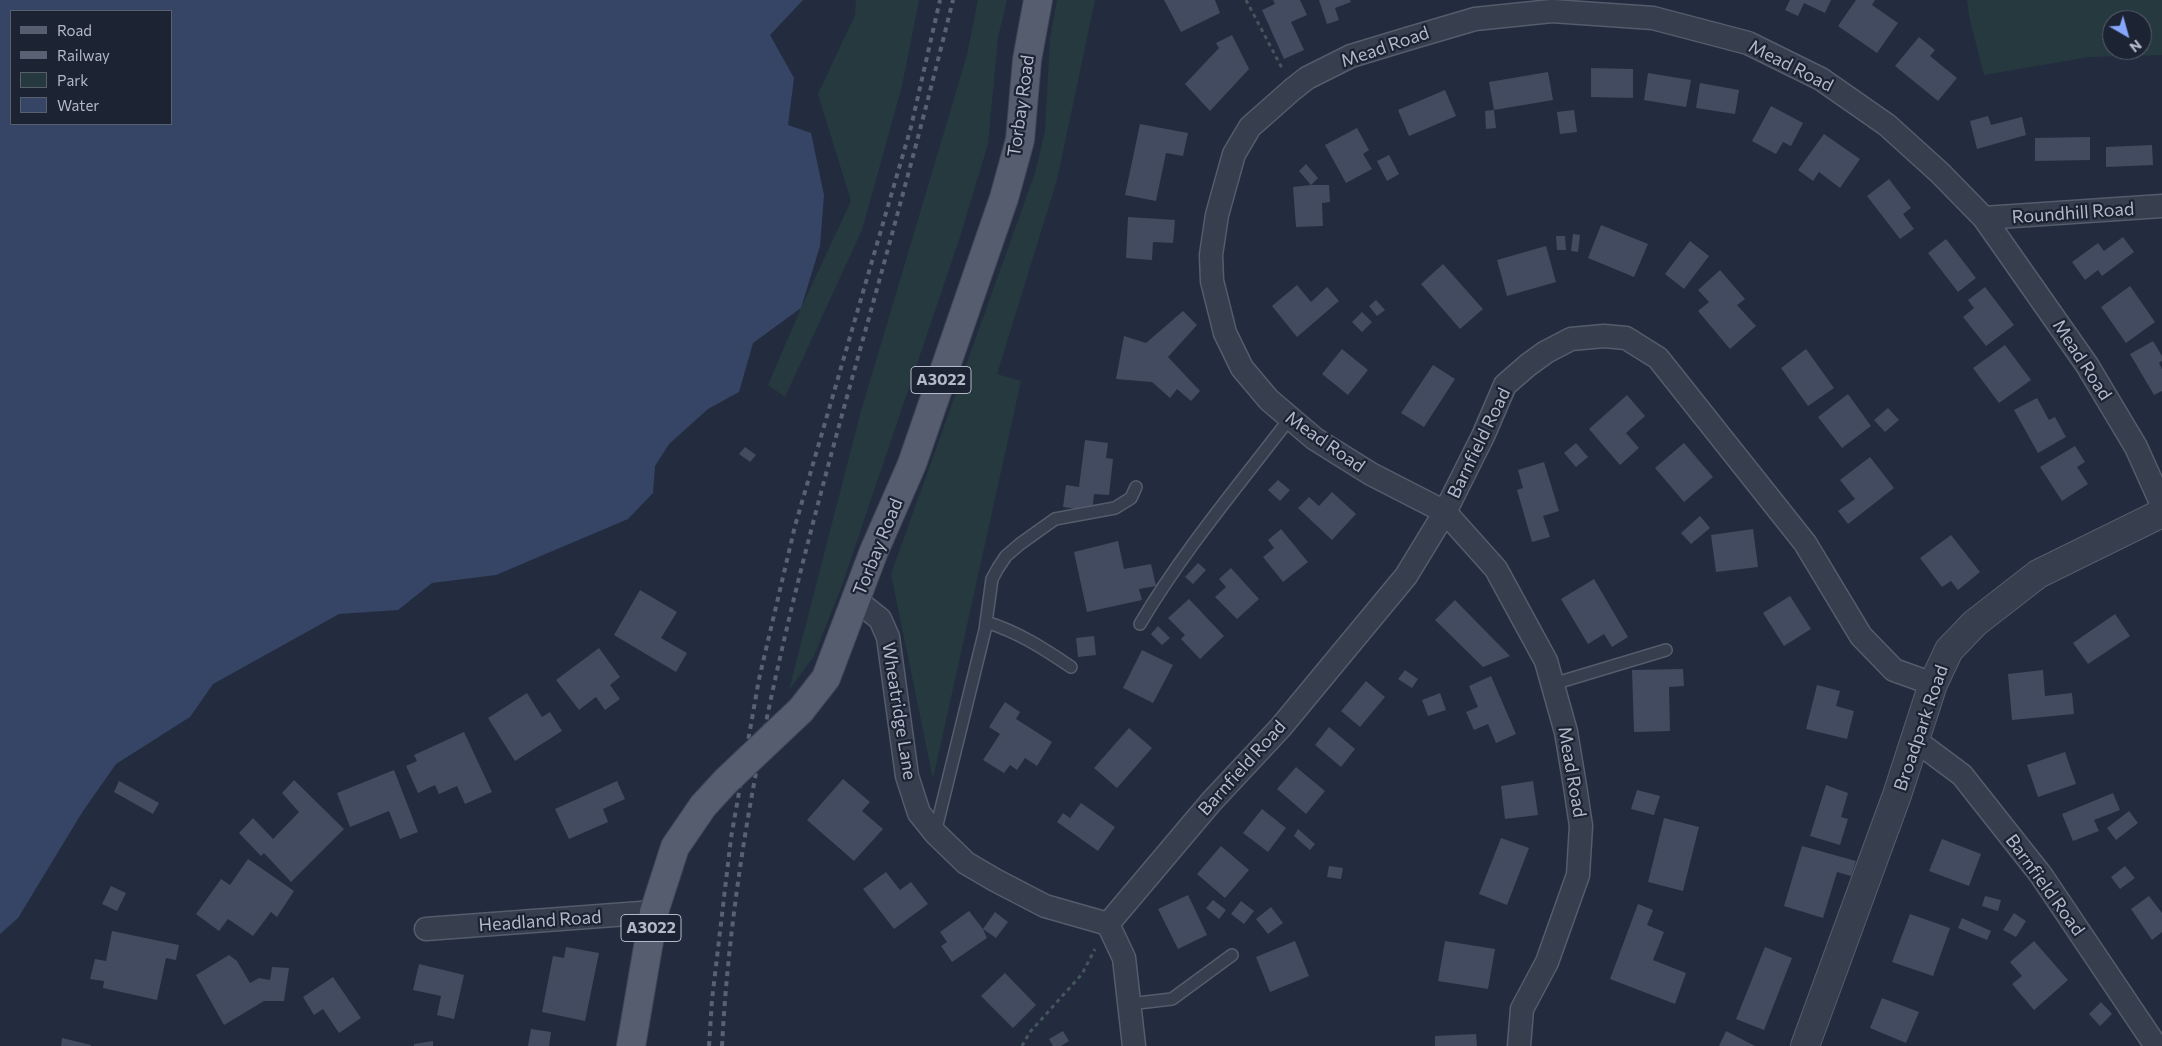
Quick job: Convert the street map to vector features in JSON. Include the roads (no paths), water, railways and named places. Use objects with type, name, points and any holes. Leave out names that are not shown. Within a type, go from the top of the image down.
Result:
[{"type":"main road","name":"Torbay Road","points":[[632,1046],[654,912],[676,847],[703,806],[726,781],[801,710],[826,678],[874,551],[912,464],[1004,198],[1020,140],[1027,60],[1038,0]]},
{"type":"street","name":"Mead Road","points":[[1519,1046],[1522,1010],[1547,962],[1578,875],[1581,826],[1566,732],[1546,661],[1496,569],[1445,512],[1371,474],[1315,439],[1269,400],[1242,368],[1225,333],[1212,281],[1210,255],[1217,215],[1234,154],[1250,127],[1293,89],[1307,78],[1352,56],[1475,19],[1552,11],[1653,18],[1748,43],[1821,79],[1888,125],[1940,173],[1984,218],[2087,365],[2136,447],[2162,505]]},
{"type":"street","name":"Roundhill Road","points":[[1984,218],[2162,206]]},
{"type":"street","name":"Barnfield Road","points":[[1108,924],[1210,802],[1281,727],[1406,576],[1445,512],[1483,436],[1505,386],[1540,356],[1571,339],[1604,336],[1626,338],[1658,358],[1798,535],[1861,636],[1894,670],[1933,684]]},
{"type":"street","name":"Broadpark Road","points":[[1806,1046],[1897,795],[1933,684],[1949,650],[1968,630],[2038,574],[2162,513]]},
{"type":"street","name":"Wheatridge Lane","points":[[856,600],[880,619],[888,637],[907,776],[920,813],[935,833],[966,863],[994,880],[1045,906],[1108,924]]},
{"type":"street","name":"Barnfield Road","points":[[1915,740],[1962,775],[2041,875],[2156,1046]]},
{"type":"street","name":"Headland Road","points":[[426,929],[654,912]]},
{"type":"street","points":[[1108,924],[1124,958],[1134,1046]]},
{"type":"lane","points":[[1140,624],[1155,598],[1199,536],[1290,418]]},
{"type":"lane","points":[[935,833],[986,622],[992,579],[1006,556],[1036,531],[1055,519],[1115,508],[1131,498],[1136,487]]},
{"type":"lane","points":[[986,622],[1008,629],[1036,643],[1071,667]]},
{"type":"lane","points":[[1553,684],[1666,650]]},
{"type":"lane","points":[[1129,1004],[1172,999],[1232,955]]},
{"type":"water","points":[[0,0],[803,0],[770,35],[794,78],[788,125],[811,133],[824,195],[820,246],[801,308],[753,343],[739,392],[708,409],[669,444],[655,466],[653,493],[628,519],[496,575],[432,583],[398,610],[339,614],[213,684],[190,717],[116,764],[83,811],[18,918],[0,934]]},
{"type":"railway","points":[[709,1046],[712,1000],[731,838],[759,679],[795,526],[911,127],[940,0]]},
{"type":"railway","points":[[722,1046],[729,960],[739,875],[769,707],[808,540],[953,0]]}]
